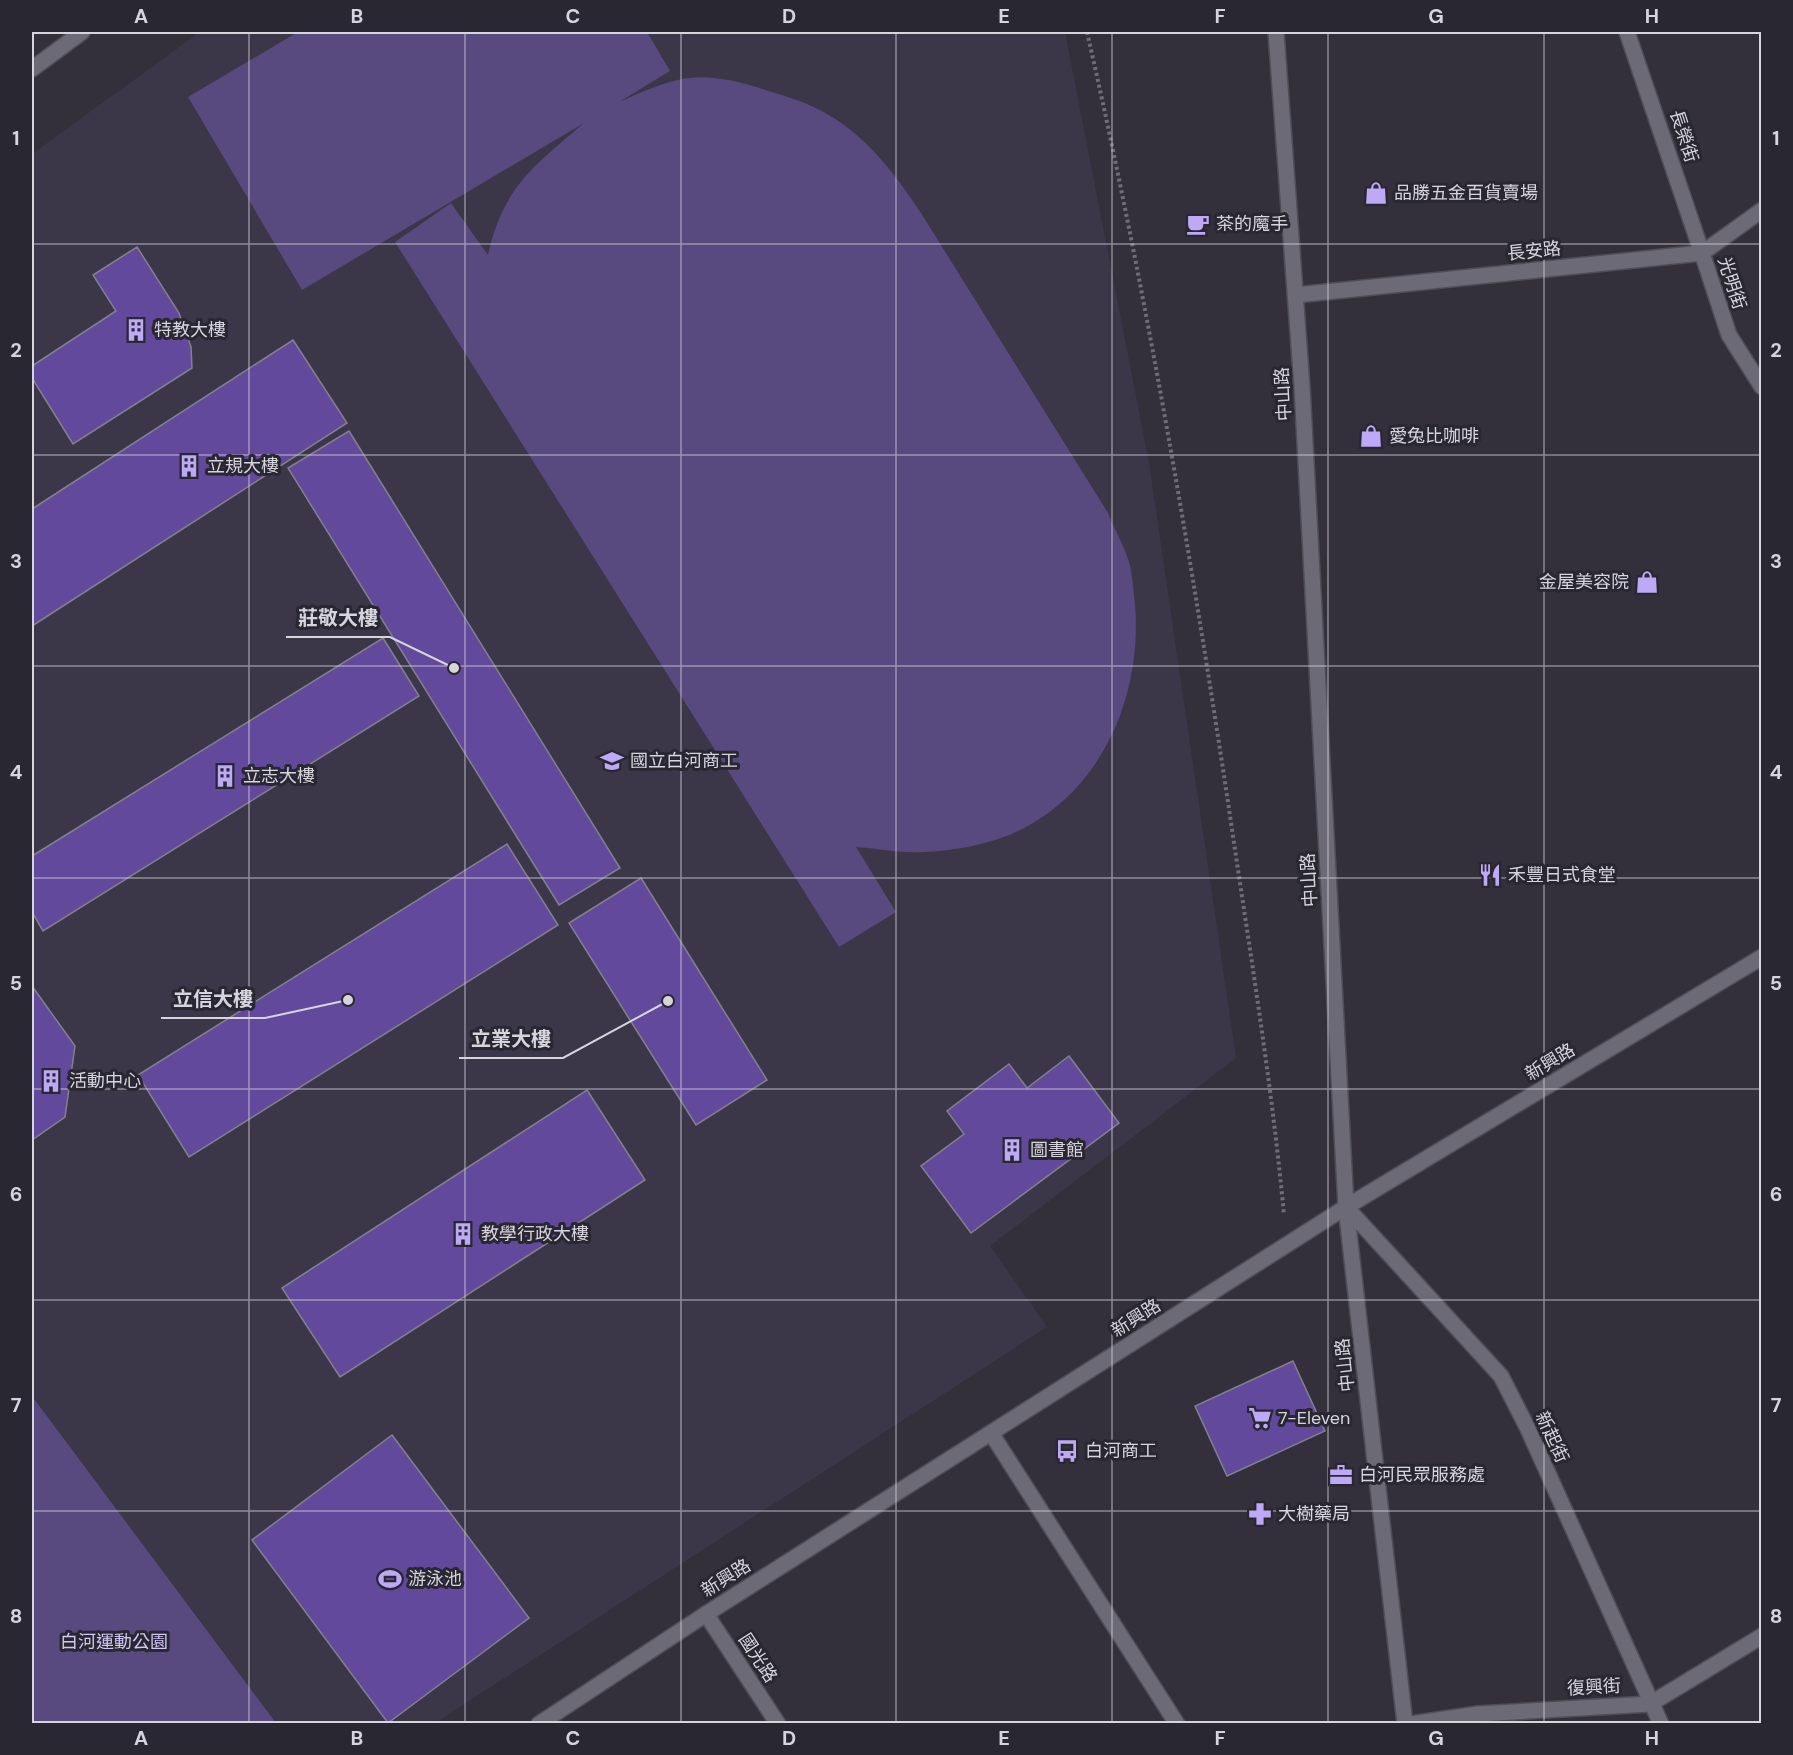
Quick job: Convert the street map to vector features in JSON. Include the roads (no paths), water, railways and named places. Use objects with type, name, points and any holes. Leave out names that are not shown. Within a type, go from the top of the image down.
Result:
[{"type":"street","points":[[32,69],[82,32]]},
{"type":"street","name":"中山路","points":[[1276,32],[1296,295],[1346,1207],[1405,1724]]},
{"type":"street","name":"長榮街","points":[[1627,32],[1702,253]]},
{"type":"street","points":[[1702,253],[1761,210]]},
{"type":"street","name":"長安路","points":[[1296,295],[1702,253]]},
{"type":"street","name":"光明街","points":[[1702,253],[1728,335],[1761,387]]},
{"type":"street","name":"新興路","points":[[539,1724],[706,1614],[1346,1207],[1761,957]]},
{"type":"street","name":"新起街","points":[[1346,1207],[1501,1376],[1528,1430],[1661,1724]]},
{"type":"street","points":[[991,1433],[1176,1724]]},
{"type":"street","name":"國光路","points":[[706,1614],[778,1724]]},
{"type":"street","name":"復興街","points":[[1410,1724],[1479,1714],[1650,1704],[1761,1636]]},
{"type":"place","name":"品勝五金百貨賣場","points":[[1376,193]]},
{"type":"place","name":"茶的魔手","points":[[1198,224]]},
{"type":"place","name":"特教大樓","points":[[136,330]]},
{"type":"place","name":"愛兔比咖啡","points":[[1371,436]]},
{"type":"place","name":"立規大樓","points":[[189,466]]},
{"type":"place","name":"金屋美容院","points":[[1647,582]]},
{"type":"place","name":"莊敬大樓","points":[[454,668]]},
{"type":"place","name":"國立白河商工","points":[[612,761]]},
{"type":"place","name":"立志大樓","points":[[225,776]]},
{"type":"place","name":"禾豐日式食堂","points":[[1490,875]]},
{"type":"place","name":"立信大樓","points":[[348,1000]]},
{"type":"place","name":"立業大樓","points":[[668,1001]]},
{"type":"place","name":"活動中心","points":[[51,1081]]},
{"type":"place","name":"圖書館","points":[[1012,1150]]},
{"type":"place","name":"教學行政大樓","points":[[463,1234]]},
{"type":"place","name":"7-Eleven","points":[[1260,1418]]},
{"type":"place","name":"白河商工","points":[[1067,1451]]},
{"type":"place","name":"白河民眾服務處","points":[[1341,1475]]},
{"type":"place","name":"大樹藥局","points":[[1260,1514]]},
{"type":"place","name":"游泳池","points":[[390,1579]]},
{"type":"park label","name":"白河運動公園","points":[[114,1642]]}]
